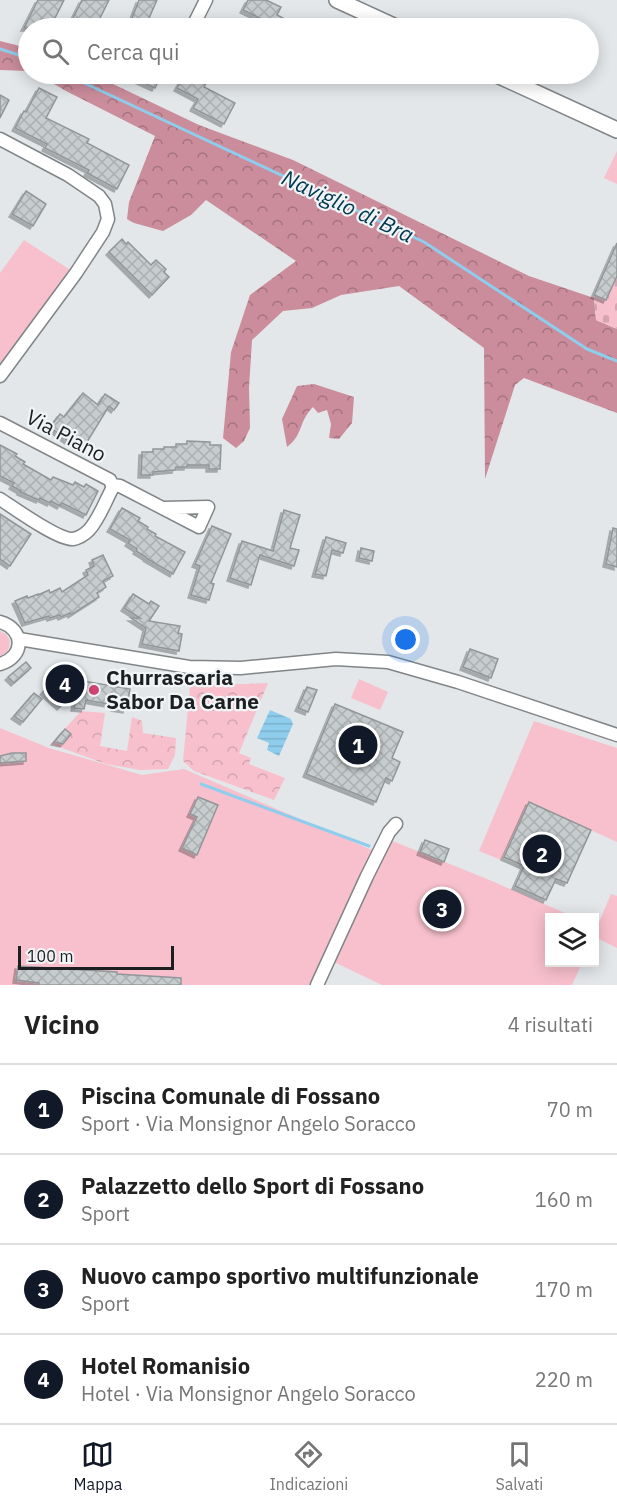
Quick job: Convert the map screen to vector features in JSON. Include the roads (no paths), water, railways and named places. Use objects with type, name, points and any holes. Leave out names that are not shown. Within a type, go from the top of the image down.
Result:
[{"type":"main road","points":[[336,0],[376,18]]},
{"type":"main road","points":[[517,84],[617,130]]},
{"type":"street","points":[[197,18],[206,0]]},
{"type":"street","points":[[0,139],[68,175],[99,196],[105,204],[108,219],[104,232],[76,273],[0,376]]},
{"type":"street","name":"Via Piano","points":[[0,423],[110,480],[112,485],[92,527],[81,537],[72,539],[54,533],[0,499]]},
{"type":"street","name":"Via Piano","points":[[112,485],[120,486],[164,508]]},
{"type":"street","points":[[0,622],[15,631],[19,639],[14,656],[8,662],[0,664]]},
{"type":"street","points":[[19,639],[189,667],[241,668],[336,659],[388,662],[617,735]]},
{"type":"street","points":[[317,985],[367,876],[389,832],[396,824]]},
{"type":"water","points":[[270,710],[291,719],[293,724],[279,756],[267,750],[269,743],[257,738]]},
{"type":"waterway","name":"Naviglio di Bra","points":[[0,49],[18,55]]},
{"type":"waterway","name":"Naviglio di Bra","points":[[86,84],[424,242],[587,349],[617,361]]},
{"type":"waterway","points":[[201,784],[369,846]]},
{"type":"place","name":"Hotel Romanisio","points":[[65,684]]},
{"type":"place","name":"Churrascaria Sabor Da Carne","points":[[94,690]]},
{"type":"place","name":"Piscina Comunale di Fossano","points":[[358,745]]},
{"type":"place","name":"Palazzetto dello Sport di Fossano","points":[[542,854]]},
{"type":"place","name":"Nuovo campo sportivo multifunzionale","points":[[442,909]]}]
